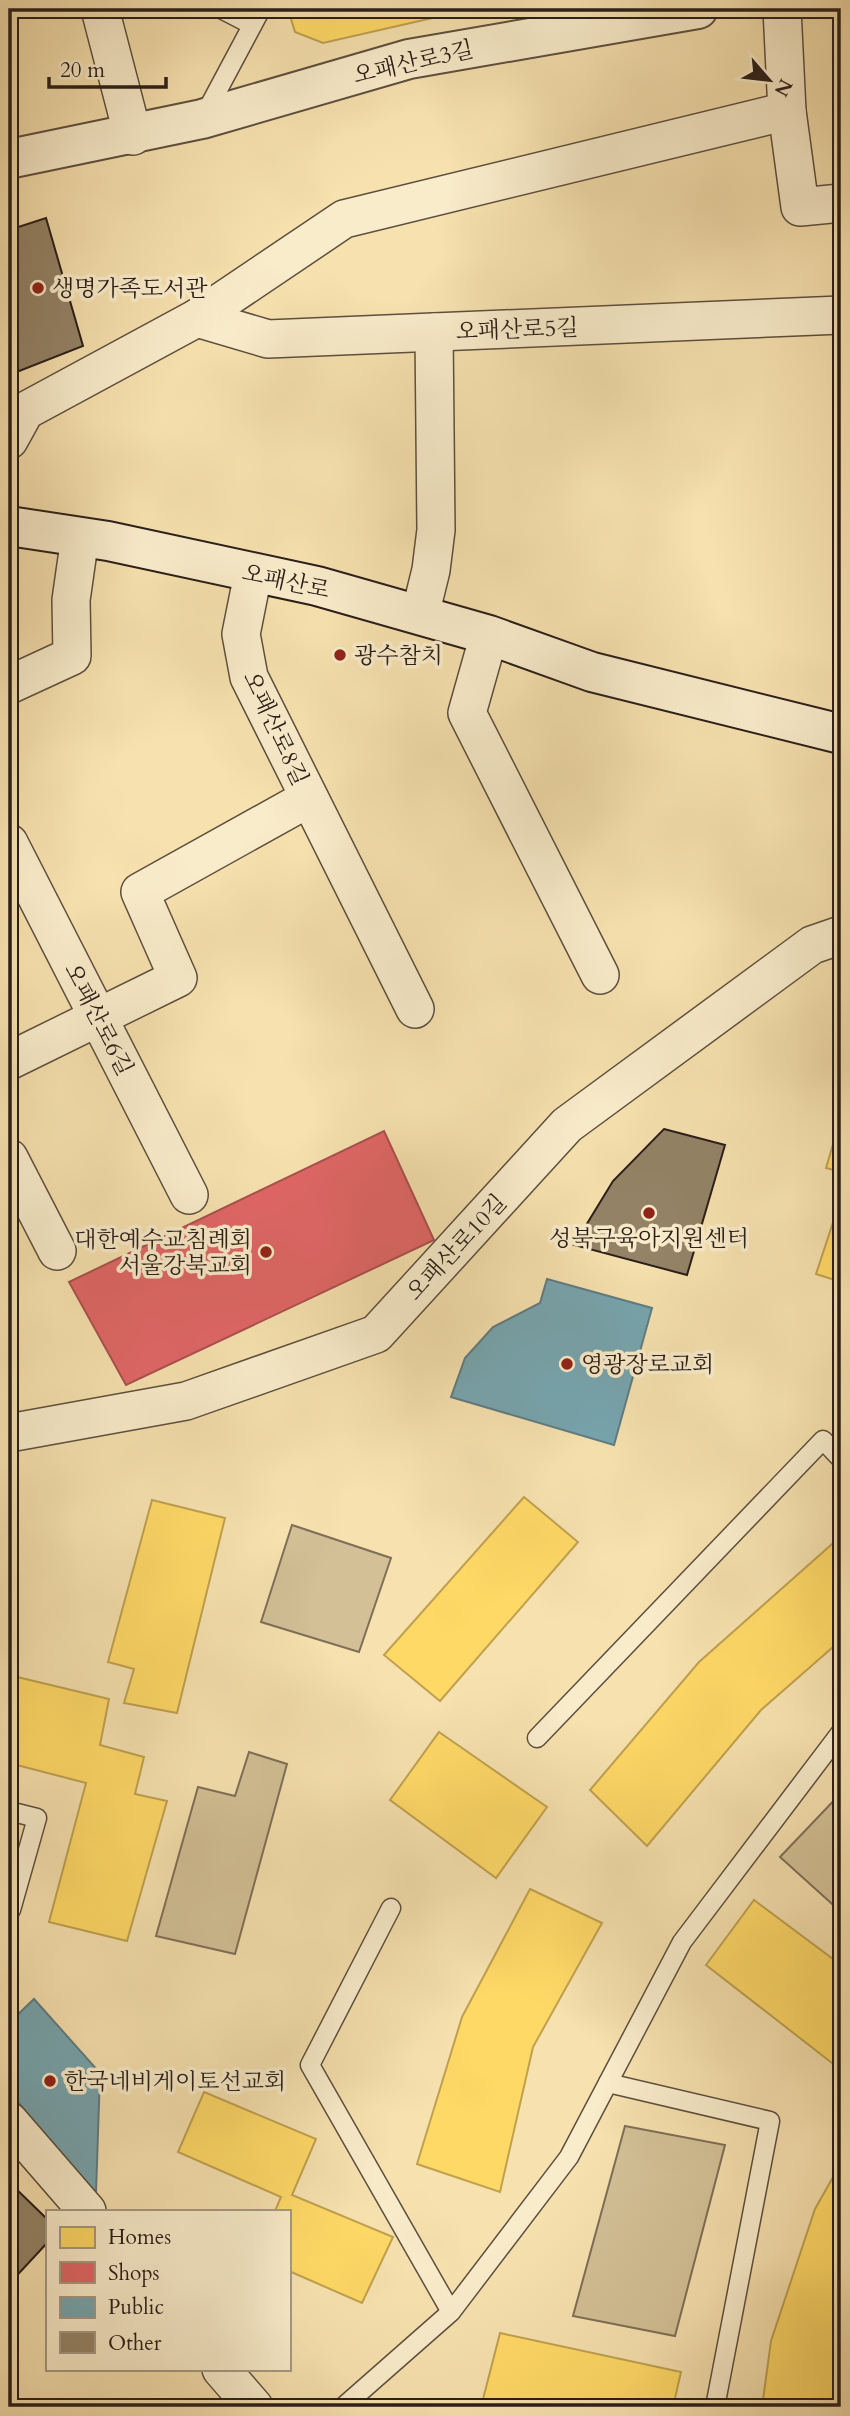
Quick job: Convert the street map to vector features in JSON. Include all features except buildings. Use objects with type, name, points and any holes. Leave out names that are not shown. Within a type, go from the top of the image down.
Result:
[{"type":"main road","name":"오패산로3길","points":[[9,159],[133,136],[202,119],[409,59],[698,9]]},
{"type":"main road","name":"오패산로","points":[[9,526],[80,537],[317,586],[489,635],[592,672],[841,734]]},
{"type":"street","points":[[100,9],[133,136]]},
{"type":"street","points":[[782,9],[786,111],[800,207],[841,202]]},
{"type":"street","points":[[9,440],[25,411],[197,318],[344,219],[786,111]]},
{"type":"street","name":"오패산로5길","points":[[197,318],[268,339],[841,315]]},
{"type":"street","points":[[420,615],[432,570],[436,530],[434,332]]},
{"type":"street","points":[[15,682],[72,656],[71,600],[80,537]]},
{"type":"street","name":"오패산로8길","points":[[253,574],[241,634],[249,677],[415,1010]]},
{"type":"street","points":[[489,635],[467,713],[600,975]]},
{"type":"street","name":"오패산로8길","points":[[98,1016],[178,978],[140,892],[309,798]]},
{"type":"street","name":"오패산로6길","points":[[9,843],[189,1195]]},
{"type":"street","name":"오패산로10길","points":[[9,1433],[186,1401],[376,1334],[567,1125],[812,945],[841,935]]},
{"type":"street","points":[[9,1061],[98,1016]]},
{"type":"street","points":[[9,1158],[57,1251]]},
{"type":"street","points":[[9,2121],[86,2210]]},
{"type":"street","points":[[222,2370],[254,2407]]},
{"type":"lane","points":[[202,119],[257,17],[221,9]]},
{"type":"lane","points":[[537,1738],[823,1440],[841,1459]]},
{"type":"lane","points":[[343,2407],[451,2312],[569,2157],[682,1942],[841,1731]]},
{"type":"lane","points":[[9,1811],[37,1818],[11,1910]]},
{"type":"lane","points":[[391,1908],[310,2065],[451,2312]]},
{"type":"lane","points":[[608,2083],[770,2120],[715,2407]]},
{"type":"shaded area","points":[[292,1525],[391,1558],[359,1652],[261,1622]]},
{"type":"shaded area","points":[[249,1752],[287,1764],[235,1954],[156,1936],[198,1787],[235,1796]]},
{"type":"shaded area","points":[[841,1793],[841,1912],[780,1857]]},
{"type":"shaded area","points":[[625,2126],[725,2145],[675,2336],[573,2316]]},
{"type":"place","name":"생명가족도서관","points":[[38,288]]},
{"type":"place","name":"광수참치","points":[[340,655]]},
{"type":"place","name":"성북구육아지원센터","points":[[649,1213]]},
{"type":"place","name":"대한예수교침례회 서울강북교회","points":[[266,1252]]},
{"type":"place","name":"영광장로교회","points":[[567,1364]]},
{"type":"place","name":"한국네비게이토선교회","points":[[50,2081]]}]
